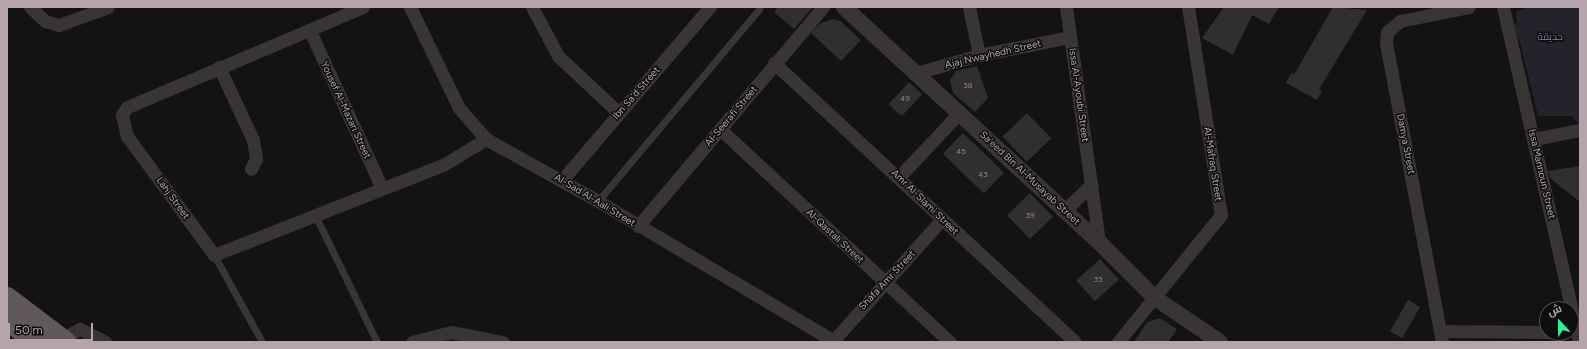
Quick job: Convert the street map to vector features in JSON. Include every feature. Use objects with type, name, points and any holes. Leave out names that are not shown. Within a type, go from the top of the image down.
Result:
[{"type":"highway","points":[[7,298],[62,340]]},
{"type":"highway","points":[[7,319],[36,342]]},
{"type":"street","points":[[30,7],[45,21],[58,26],[108,7]]},
{"type":"street","name":"Lahj Street","points":[[214,255],[128,136],[122,115],[136,100],[310,31],[363,7]]},
{"type":"street","name":"Al-Sad Al-Aali Street","points":[[410,7],[459,108],[486,139],[562,180],[834,342]]},
{"type":"street","points":[[532,7],[558,56],[618,113]]},
{"type":"street","name":"Ibn Sa'd Street","points":[[562,180],[710,7]]},
{"type":"street","name":"Al-Seerafi Street","points":[[638,226],[774,63],[823,7]]},
{"type":"street","name":"Sa'eed Bin Al-Musayab Street","points":[[844,7],[1065,210],[1154,298],[1220,342]]},
{"type":"street","points":[[970,7],[979,55]]},
{"type":"street","name":"Issa Al-Ayoubi Street","points":[[1066,7],[1099,242]]},
{"type":"street","name":"Al-Mafraq Street","points":[[1118,342],[1221,215],[1188,7]]},
{"type":"street","name":"Damya Street","points":[[1441,336],[1386,43],[1387,32],[1400,21],[1469,7]]},
{"type":"street","name":"Issa Mannoun Street","points":[[1503,7],[1534,139],[1569,301]]},
{"type":"street","name":"Yousef Al-Mazari Street","points":[[310,31],[382,188]]},
{"type":"street","name":"Ajaj Nwayhedh Street","points":[[916,74],[979,55],[1070,36]]},
{"type":"street","name":"Amr Al-Slami Street","points":[[774,63],[899,176],[941,220],[1075,342]]},
{"type":"street","points":[[219,67],[253,140],[256,159],[251,169]]},
{"type":"street","points":[[899,176],[960,112]]},
{"type":"street","name":"Al-Qastali Street","points":[[720,129],[950,342]]},
{"type":"street","points":[[1534,139],[1580,130]]},
{"type":"street","points":[[214,255],[442,165],[486,139]]},
{"type":"street","points":[[1065,210],[1092,184]]},
{"type":"street","name":"Shafa Amr Street","points":[[834,342],[941,220]]},
{"type":"street","points":[[62,340],[80,329],[105,342]]},
{"type":"street","points":[[412,342],[451,332],[504,342]]},
{"type":"street","points":[[1441,336],[1539,332]]},
{"type":"lane","points":[[598,201],[759,9]]},
{"type":"lane","points":[[315,215],[377,342]]},
{"type":"lane","points":[[214,255],[262,342]]},
{"type":"green space","name":"حديقة","points":[[1530,7],[1580,7],[1580,126],[1572,116],[1538,116],[1520,42],[1507,24],[1517,23],[1516,11]]},
{"type":"building","points":[[778,7],[813,7],[794,29],[774,12]]},
{"type":"building","points":[[1224,7],[1279,7],[1269,24],[1252,15],[1233,55],[1202,38]]},
{"type":"building","points":[[1333,7],[1367,10],[1319,89],[1322,91],[1317,100],[1286,83],[1291,73],[1294,75]]},
{"type":"building","points":[[833,19],[840,21],[861,40],[841,61],[811,33],[819,24]]},
{"type":"building","points":[[977,66],[988,98],[975,112],[953,93],[950,80],[956,71]]},
{"type":"building","points":[[909,82],[922,94],[902,116],[889,104]]},
{"type":"building","points":[[1027,113],[1051,138],[1027,162],[1003,137]]},
{"type":"building","points":[[963,133],[1004,173],[984,193],[943,154]]},
{"type":"building","points":[[1580,166],[1580,202],[1550,178],[1548,171]]},
{"type":"building","points":[[1030,193],[1053,217],[1030,239],[1007,215]]},
{"type":"building","points":[[1100,259],[1119,280],[1095,301],[1076,280]]},
{"type":"building","points":[[1408,300],[1420,307],[1402,338],[1390,331]]},
{"type":"building","points":[[1160,318],[1177,329],[1168,342],[1134,342],[1147,322]]}]
